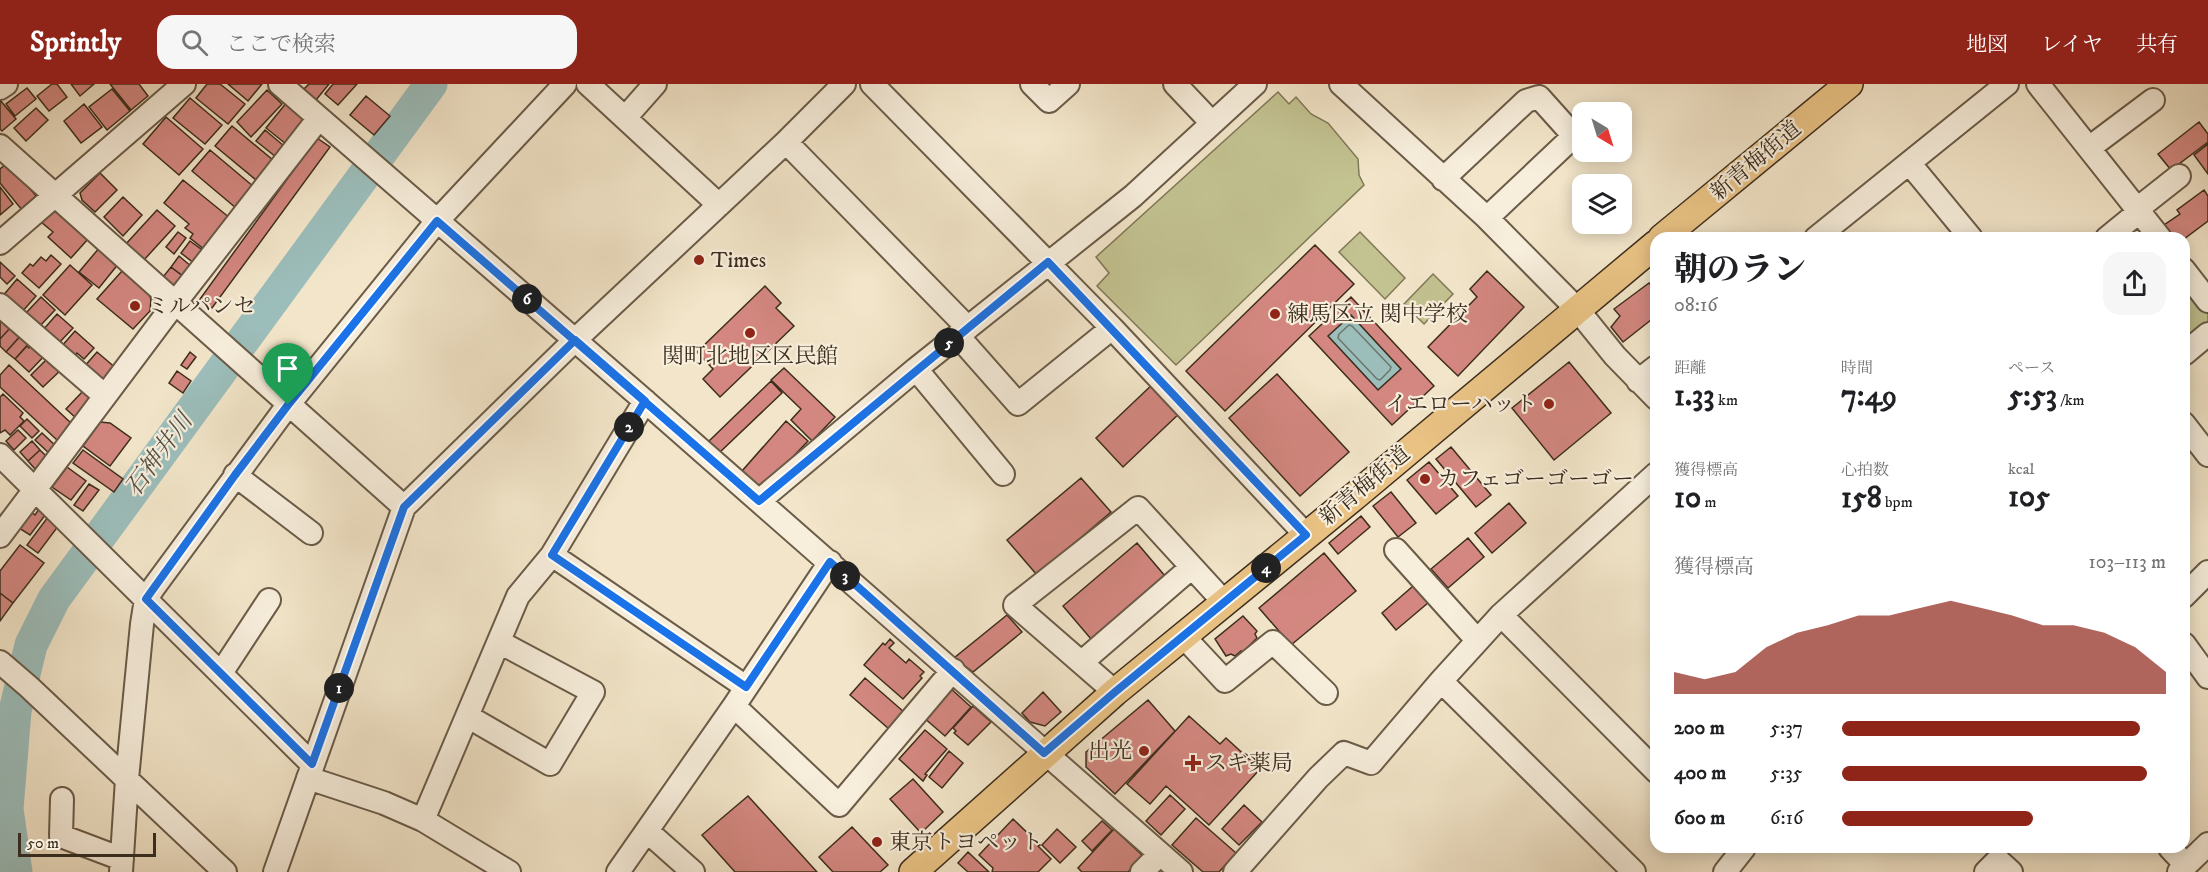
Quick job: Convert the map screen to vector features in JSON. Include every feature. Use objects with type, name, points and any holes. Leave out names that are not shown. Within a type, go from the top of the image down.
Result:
[{"type":"main road","name":"新青梅街道","points":[[1669,232],[1849,84]]},
{"type":"main road","name":"新青梅街道","points":[[913,872],[1115,692],[1650,249]]},
{"type":"street","points":[[0,88],[6,84]]},
{"type":"street","points":[[0,243],[184,84]]},
{"type":"street","points":[[280,84],[830,562],[1181,872]]},
{"type":"street","points":[[62,799],[61,836],[122,865],[127,779],[146,599],[288,405],[437,221],[565,84]]},
{"type":"street","points":[[588,84],[720,205]]},
{"type":"street","points":[[625,118],[655,84]]},
{"type":"street","points":[[275,872],[404,507],[575,340],[720,205],[844,84]]},
{"type":"street","points":[[872,84],[1113,328],[1306,535]]},
{"type":"street","points":[[1032,84],[1049,101],[1068,84]]},
{"type":"street","points":[[1175,84],[1212,123]]},
{"type":"street","points":[[759,501],[916,369],[1133,196],[1256,84]]},
{"type":"street","points":[[1824,232],[2007,84]]},
{"type":"street","points":[[2038,84],[2155,232]]},
{"type":"street","points":[[1351,87],[1443,179],[1487,218],[1577,309],[1650,392]]},
{"type":"street","points":[[1443,179],[1526,101],[1539,97],[1574,136],[1487,218]]},
{"type":"street","points":[[2089,148],[2153,100]]},
{"type":"street","points":[[0,536],[175,303],[319,118]]},
{"type":"street","points":[[786,142],[963,332],[1018,404],[1113,328]]},
{"type":"street","points":[[0,146],[404,507]]},
{"type":"street","points":[[1910,164],[1966,232]]},
{"type":"street","points":[[2114,232],[2141,206],[2179,176]]},
{"type":"street","points":[[2190,278],[2208,301]]},
{"type":"street","points":[[0,305],[105,396]]},
{"type":"street","points":[[2190,349],[2208,334]]},
{"type":"street","points":[[916,369],[1003,474]]},
{"type":"street","points":[[1638,381],[1650,372]]},
{"type":"street","points":[[423,820],[518,596],[552,555],[645,401]]},
{"type":"street","points":[[2190,432],[2208,455]]},
{"type":"street","points":[[0,454],[221,673],[310,771],[423,820],[506,871]]},
{"type":"street","points":[[235,475],[311,533]]},
{"type":"street","points":[[1235,872],[1318,778],[1344,753],[1371,762],[1500,615],[1650,479]]},
{"type":"street","points":[[1115,692],[1015,605],[1138,508],[1224,602]]},
{"type":"street","points":[[1396,550],[1477,640]]},
{"type":"street","points":[[552,555],[746,687]]},
{"type":"street","points":[[618,872],[734,706],[830,562]]},
{"type":"street","points":[[1082,662],[1192,567]]},
{"type":"street","points":[[221,673],[269,600]]},
{"type":"street","points":[[1500,615],[1650,765]]},
{"type":"street","points":[[1183,636],[1225,681],[1273,642],[1326,693]]},
{"type":"street","points":[[467,716],[550,764],[593,692],[499,642]]},
{"type":"street","points":[[2190,652],[2208,678]]},
{"type":"street","points":[[5,667],[225,872]]},
{"type":"street","points":[[734,706],[839,805],[953,670]]},
{"type":"street","points":[[1441,681],[1634,872]]},
{"type":"street","points":[[647,831],[693,872]]},
{"type":"street","points":[[2173,853],[2183,868],[2207,846]]},
{"type":"street","points":[[1142,872],[1160,854]]},
{"type":"shaded area","points":[[1278,92],[1289,104],[1296,97],[1311,114],[1328,123],[1358,159],[1359,175],[1364,185],[1176,365],[1097,286],[1109,273],[1096,257]]},
{"type":"shaded area","points":[[1360,232],[1405,278],[1385,299],[1339,252]]},
{"type":"shaded area","points":[[1433,274],[1453,294],[1424,324],[1404,304]]},
{"type":"shaded area","points":[[2190,288],[2208,311],[2208,325],[2190,339]]},
{"type":"water","points":[[1351,315],[1401,369],[1378,390],[1328,336]]},
{"type":"building","points":[[52,84],[57,84],[67,97],[49,111],[37,96]]},
{"type":"building","points":[[71,84],[94,84],[80,96]]},
{"type":"building","points":[[110,84],[139,84],[148,96],[131,110]]},
{"type":"building","points":[[207,84],[220,84],[245,104],[228,124],[196,98]]},
{"type":"building","points":[[228,84],[262,84],[248,101]]},
{"type":"building","points":[[309,84],[329,84],[316,100],[304,89]]},
{"type":"building","points":[[333,84],[357,84],[338,105],[325,94]]},
{"type":"building","points":[[27,88],[36,99],[15,116],[6,104]]},
{"type":"building","points":[[112,89],[130,111],[107,130],[89,107]]},
{"type":"building","points":[[267,90],[282,104],[251,137],[237,122]]},
{"type":"building","points":[[366,96],[390,116],[374,135],[350,115]]},
{"type":"building","points":[[190,98],[222,125],[205,144],[173,118]]},
{"type":"building","points":[[0,100],[16,119],[2,131],[0,129]]},
{"type":"building","points":[[287,102],[302,115],[304,122],[286,144],[266,128]]},
{"type":"building","points":[[84,104],[102,127],[81,143],[64,121]]},
{"type":"building","points":[[36,108],[48,120],[26,141],[14,128]]},
{"type":"building","points":[[166,117],[203,149],[179,175],[143,144]]},
{"type":"building","points":[[2199,122],[2208,134],[2208,142],[2171,170],[2158,154]]},
{"type":"building","points":[[232,126],[273,160],[256,180],[215,146]]},
{"type":"building","points":[[265,130],[284,146],[276,157],[256,141]]},
{"type":"building","points":[[317,138],[330,147],[212,308],[200,299]]},
{"type":"building","points":[[2208,144],[2208,174],[2194,155]]},
{"type":"building","points":[[210,150],[254,187],[236,208],[192,171]]},
{"type":"building","points":[[6,164],[37,197],[22,210],[0,183],[0,169]]},
{"type":"building","points":[[100,173],[117,190],[95,212],[82,200],[80,193]]},
{"type":"building","points":[[183,180],[230,218],[205,250],[190,238],[193,234],[185,228],[189,224],[164,203]]},
{"type":"building","points":[[0,187],[13,204],[0,215]]},
{"type":"building","points":[[2204,190],[2208,196],[2208,221],[2190,234],[2190,232],[2169,232],[2164,225],[2180,214],[2177,210]]},
{"type":"building","points":[[123,197],[142,215],[123,236],[104,217]]},
{"type":"building","points":[[63,210],[88,239],[71,258],[48,237],[53,232],[41,222],[53,211]]},
{"type":"building","points":[[157,210],[175,226],[143,261],[125,245]]},
{"type":"building","points":[[178,232],[186,238],[174,254],[166,247]]},
{"type":"building","points":[[190,241],[205,252],[195,264],[181,253]]},
{"type":"building","points":[[1315,245],[1354,284],[1225,411],[1186,371]]},
{"type":"building","points":[[100,247],[119,263],[99,288],[79,272]]},
{"type":"building","points":[[51,255],[61,264],[39,288],[22,273],[41,257],[46,261]]},
{"type":"building","points":[[179,256],[192,267],[184,277],[171,267]]},
{"type":"building","points":[[0,262],[15,276],[7,284],[0,277]]},
{"type":"building","points":[[70,265],[92,285],[65,315],[43,295]]},
{"type":"building","points":[[171,267],[184,277],[176,287],[163,277]]},
{"type":"building","points":[[122,271],[151,299],[150,311],[133,329],[97,299]]},
{"type":"building","points":[[1487,271],[1524,307],[1458,376],[1428,347],[1477,297],[1470,289]]},
{"type":"building","points":[[17,279],[36,296],[21,313],[2,297]]},
{"type":"building","points":[[1650,284],[1650,321],[1623,342],[1611,327],[1620,316],[1614,309]]},
{"type":"building","points":[[765,286],[781,303],[776,308],[794,326],[720,397],[703,379],[713,369],[697,352]]},
{"type":"building","points":[[41,297],[55,310],[39,327],[25,314]]},
{"type":"building","points":[[1351,297],[1434,386],[1392,425],[1309,336]],"holes":[[[1351,315],[1401,369],[1378,390],[1328,336]]]},
{"type":"building","points":[[57,314],[73,328],[58,344],[43,330]]},
{"type":"building","points":[[0,319],[11,327],[0,339]]},
{"type":"building","points":[[11,327],[21,335],[6,352],[0,346],[0,339]]},
{"type":"building","points":[[75,331],[94,348],[84,359],[77,353],[73,358],[61,347]]},
{"type":"building","points":[[23,333],[31,341],[15,359],[6,352]]},
{"type":"building","points":[[33,343],[46,354],[29,372],[15,359]]},
{"type":"building","points":[[97,352],[117,369],[103,385],[83,368]]},
{"type":"building","points":[[190,352],[196,357],[187,369],[181,365]]},
{"type":"building","points":[[51,355],[63,368],[43,387],[31,375]]},
{"type":"building","points":[[1569,362],[1611,413],[1554,460],[1512,408]]},
{"type":"building","points":[[9,365],[72,424],[57,440],[0,387],[0,375]]},
{"type":"building","points":[[784,368],[835,417],[812,441],[791,420],[801,409],[771,380]]},
{"type":"building","points":[[177,371],[191,381],[183,393],[169,383]]},
{"type":"building","points":[[1277,374],[1349,452],[1300,496],[1229,418]]},
{"type":"building","points":[[771,381],[782,393],[719,453],[708,442]]},
{"type":"building","points":[[1156,381],[1184,409],[1123,467],[1096,438]]},
{"type":"building","points":[[83,391],[93,401],[76,418],[66,409]]},
{"type":"building","points":[[3,394],[23,413],[20,417],[24,421],[10,435],[5,430],[0,433],[0,397]]},
{"type":"building","points":[[27,419],[39,431],[32,438],[20,426]]},
{"type":"building","points":[[786,421],[808,441],[764,487],[759,486],[742,471]]},
{"type":"building","points":[[100,422],[110,423],[131,438],[110,466],[83,446]]},
{"type":"building","points":[[18,430],[26,438],[14,450],[6,441]]},
{"type":"building","points":[[42,433],[58,448],[51,455],[35,440]]},
{"type":"building","points":[[32,441],[40,450],[28,461],[20,452]]},
{"type":"building","points":[[1451,447],[1491,495],[1476,507],[1436,459]]},
{"type":"building","points":[[40,450],[48,458],[35,469],[28,461]]},
{"type":"building","points":[[83,450],[123,479],[114,492],[73,463]]},
{"type":"building","points":[[1429,462],[1458,496],[1436,514],[1407,480]]},
{"type":"building","points":[[67,467],[86,481],[71,500],[52,487]]},
{"type":"building","points":[[1081,478],[1111,512],[1037,575],[1007,540]]},
{"type":"building","points":[[89,484],[99,490],[83,511],[74,505]]},
{"type":"building","points":[[1391,492],[1416,523],[1398,537],[1373,506]]},
{"type":"building","points":[[1509,503],[1526,523],[1492,553],[1475,533]]},
{"type":"building","points":[[39,509],[46,514],[30,535],[19,528],[31,512],[35,515]]},
{"type":"building","points":[[1361,516],[1370,527],[1338,554],[1329,543]]},
{"type":"building","points":[[48,517],[59,525],[38,553],[27,545]]},
{"type":"building","points":[[1468,538],[1484,557],[1448,588],[1431,569]]},
{"type":"building","points":[[1137,543],[1165,576],[1091,639],[1063,606]]},
{"type":"building","points":[[20,545],[44,563],[13,603],[0,593],[0,571]]},
{"type":"building","points":[[1324,553],[1356,591],[1291,645],[1259,608]]},
{"type":"building","points":[[1420,580],[1435,597],[1396,630],[1382,613]]},
{"type":"building","points":[[0,593],[13,603],[0,621]]},
{"type":"building","points":[[1007,615],[1022,632],[973,672],[954,658]]},
{"type":"building","points":[[1243,616],[1257,631],[1255,634],[1257,638],[1242,653],[1241,651],[1235,656],[1231,654],[1226,656],[1215,639]]},
{"type":"building","points":[[890,639],[894,643],[889,648],[906,663],[909,659],[924,672],[920,676],[922,678],[903,699],[864,665],[883,643],[885,645]]},
{"type":"building","points":[[865,678],[904,712],[889,729],[850,695]]},
{"type":"building","points":[[949,687],[971,707],[945,736],[923,717]]},
{"type":"building","points":[[1043,692],[1061,712],[1045,726],[1030,722],[1022,713]]},
{"type":"building","points":[[1148,700],[1175,731],[1115,794],[1086,767],[1086,752]]},
{"type":"building","points":[[973,706],[991,722],[968,745],[954,733],[956,731],[953,728]]},
{"type":"building","points":[[1189,716],[1220,744],[1226,738],[1260,769],[1209,825],[1166,786],[1150,804],[1127,784]]},
{"type":"building","points":[[925,730],[947,749],[925,774],[927,775],[923,781],[899,759]]},
{"type":"building","points":[[949,751],[963,763],[942,788],[929,777]]},
{"type":"building","points":[[913,779],[943,812],[921,833],[890,799]]},
{"type":"building","points":[[1170,795],[1185,809],[1161,835],[1146,821]]},
{"type":"building","points":[[748,796],[817,872],[735,872],[702,835]]},
{"type":"building","points":[[1244,805],[1262,822],[1239,845],[1222,829]]},
{"type":"building","points":[[1196,818],[1236,853],[1219,872],[1203,872],[1172,845]]},
{"type":"building","points":[[1013,819],[1051,859],[1038,872],[992,872],[993,868],[979,855]]},
{"type":"building","points":[[1102,821],[1112,830],[1092,851],[1082,841]]},
{"type":"building","points":[[852,827],[888,865],[880,872],[833,872],[819,857]]},
{"type":"building","points":[[1057,829],[1076,847],[1060,863],[1042,845]]},
{"type":"building","points":[[1114,829],[1143,856],[1128,872],[1082,872],[1078,868]]},
{"type":"building","points":[[968,852],[989,872],[968,872],[958,863]]},
{"type":"waterway","name":"石神井川","points":[[16,872],[7,809],[15,711],[31,645],[54,599],[431,84]]},
{"type":"place","name":"Times","points":[[699,260]]},
{"type":"place","name":"ミルパンセ","points":[[135,306]]},
{"type":"place","name":"練馬区立 関中学校","points":[[1275,314]]},
{"type":"place","name":"関町北地区区民館","points":[[750,333]]},
{"type":"place","name":"イエローハット","points":[[1549,404]]},
{"type":"place","name":"カフェゴーゴーゴー","points":[[1425,479]]},
{"type":"place","name":"出光","points":[[1144,751]]},
{"type":"place","name":"スギ薬局","points":[[1193,763]]},
{"type":"place","name":"東京トヨペット","points":[[877,842]]},
{"type":"route","points":[[288,405],[146,599],[312,764],[404,507],[575,340],[645,401],[552,555],[746,687],[830,562],[1044,753],[1306,535],[1113,328],[1048,262],[759,501],[645,401],[437,221],[288,405]]}]
